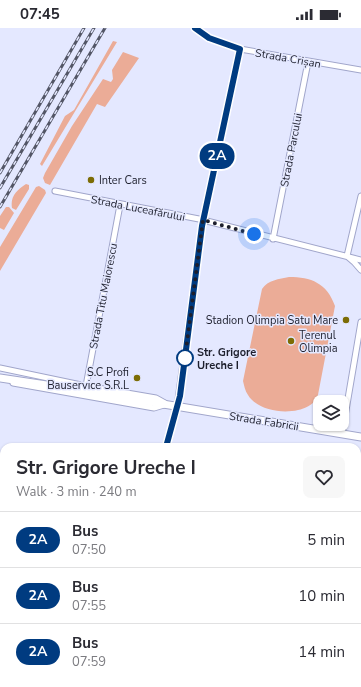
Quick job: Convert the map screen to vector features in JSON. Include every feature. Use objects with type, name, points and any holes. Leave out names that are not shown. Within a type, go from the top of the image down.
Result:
[{"type":"main road","name":"Strada Fabricii","points":[[0,378],[167,404],[177,407],[361,437]]},
{"type":"street","name":"Strada Crișan","points":[[195,28],[209,38],[240,49],[361,70]]},
{"type":"street","points":[[167,443],[177,407],[203,220],[240,49]]},
{"type":"street","name":"Strada Parcului","points":[[273,239],[308,62]]},
{"type":"street","name":"Strada Luceafărului","points":[[55,191],[120,205],[203,220],[273,239],[361,260]]},
{"type":"street","points":[[361,196],[347,256],[361,270]]},
{"type":"street","name":"Strada Titu Maiorescu","points":[[86,386],[120,205]]},
{"type":"street","points":[[342,434],[361,322]]},
{"type":"street","name":"Strada Fabricii","points":[[0,368],[86,386],[156,398],[167,404]]},
{"type":"street","name":"Strada Fabricii","points":[[0,381],[154,408],[167,404]]},
{"type":"shaded area","points":[[113,41],[117,42],[42,166],[40,164],[65,116],[74,110]]},
{"type":"shaded area","points":[[123,52],[139,58],[105,107],[97,104],[50,185],[45,183],[43,178],[45,173],[72,126],[103,79],[111,82],[113,79],[112,70]]},
{"type":"shaded area","points":[[26,184],[29,185],[29,189],[16,210],[12,208],[13,197],[17,191]]},
{"type":"shaded area","points":[[39,186],[45,190],[46,193],[0,271],[0,247],[36,187]]},
{"type":"shaded area","points":[[6,207],[9,207],[14,213],[4,230],[0,228],[0,216]]},
{"type":"shaded area","points":[[297,277],[311,280],[323,287],[328,292],[335,306],[318,395],[313,395],[313,403],[311,405],[303,409],[292,411],[270,410],[257,404],[247,393],[243,381],[262,289],[267,284],[278,279]]},
{"type":"railway","points":[[0,173],[84,28]]},
{"type":"railway","points":[[0,188],[94,28]]},
{"type":"railway","points":[[0,207],[105,28]]},
{"type":"bus line","name":"2A","points":[[167,443],[180,396],[202,226],[240,49],[222,44],[209,38],[195,28]]},
{"type":"place","name":"Inter Cars","points":[[91,180]]},
{"type":"place","name":"Stadion Olimpia Satu Mare","points":[[346,320]]},
{"type":"place","name":"Terenul Olimpia","points":[[291,341]]},
{"type":"place","name":"Str. Grigore Ureche I","points":[[185,358]]},
{"type":"place","name":"S.C Profi Bauservice S.R.L","points":[[137,378]]},
{"type":"route","points":[[185,358],[184,365],[203,220],[254,234]]}]
